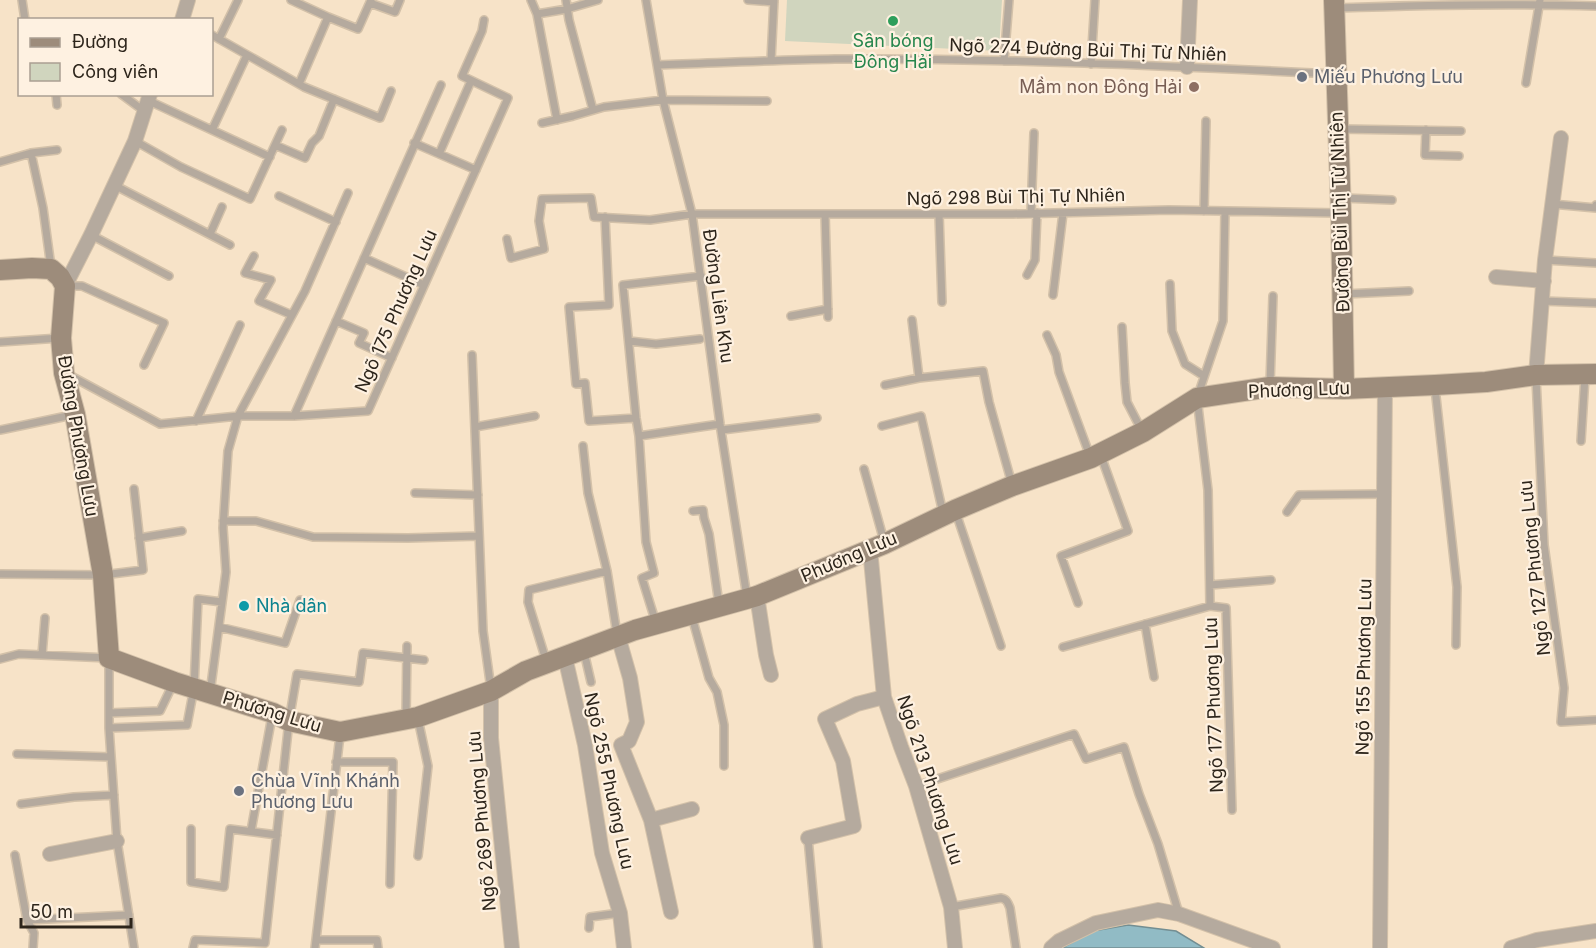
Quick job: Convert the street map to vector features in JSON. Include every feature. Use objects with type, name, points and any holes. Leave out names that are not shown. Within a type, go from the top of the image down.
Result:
[{"type":"street","points":[[183,18],[188,0]]},
{"type":"street","points":[[1187,67],[1190,0]]},
{"type":"street","name":"Đường Bùi Thị Từ Nhiên","points":[[1334,4],[1344,389]]},
{"type":"street","points":[[65,285],[135,141],[147,102]]},
{"type":"street","points":[[1536,375],[1545,260],[1561,138]]},
{"type":"street","points":[[0,270],[51,269],[65,285]]},
{"type":"street","points":[[1496,277],[1544,281]]},
{"type":"street","name":"Đường Phương Lưu","points":[[65,285],[61,338],[64,373],[75,414],[103,575],[109,658]]},
{"type":"street","name":"Phương Lưu","points":[[109,658],[281,717],[340,732],[412,718],[491,691],[526,671],[618,636],[752,597],[878,546],[1012,486],[1096,456],[1143,432],[1197,398],[1270,387],[1344,389],[1486,382],[1536,375],[1590,374]]},
{"type":"street","name":"Ngõ 155 Phương Lưu","points":[[1380,948],[1385,387]]},
{"type":"street","name":"Ngõ 213 Phương Lưu","points":[[878,546],[884,697],[916,786],[951,907],[956,948]]},
{"type":"street","points":[[752,597],[771,675]]},
{"type":"street","points":[[618,636],[630,678],[637,722],[629,741],[621,745],[651,820],[671,912]]},
{"type":"street","name":"Ngõ 255 Phương Lưu","points":[[556,660],[585,745],[602,853],[620,913],[624,948]]},
{"type":"street","name":"Ngõ 269 Phương Lưu","points":[[491,691],[491,738],[512,948]]},
{"type":"street","points":[[808,838],[854,826],[843,761],[825,719],[857,704],[884,697]]},
{"type":"street","points":[[651,820],[692,809]]},
{"type":"street","points":[[50,854],[117,842]]},
{"type":"street","points":[[1051,948],[1059,941],[1096,922],[1158,910],[1179,915],[1273,948]]},
{"type":"street","points":[[1511,948],[1537,940],[1596,932]]},
{"type":"lane","points":[[22,0],[25,18]]},
{"type":"lane","points":[[219,39],[238,0]]},
{"type":"lane","points":[[291,0],[307,3],[328,17],[358,29],[371,2],[395,12],[400,0]]},
{"type":"lane","points":[[531,0],[537,14],[557,120]]},
{"type":"lane","points":[[566,0],[569,20],[593,110]]},
{"type":"lane","points":[[537,14],[567,9],[598,0]]},
{"type":"lane","name":"Đường Liên Khu","points":[[646,0],[663,100],[692,214],[721,427],[752,597]]},
{"type":"lane","points":[[748,0],[774,1],[771,61]]},
{"type":"lane","points":[[1004,61],[1009,0]]},
{"type":"lane","points":[[1091,64],[1095,0]]},
{"type":"lane","points":[[1334,4],[1540,2],[1596,6]]},
{"type":"lane","points":[[1526,83],[1540,2]]},
{"type":"lane","points":[[299,84],[328,17]]},
{"type":"lane","points":[[439,154],[471,81],[462,76],[482,31],[484,20]]},
{"type":"lane","points":[[213,36],[299,84],[380,118],[391,91]]},
{"type":"lane","points":[[212,130],[247,56]]},
{"type":"lane","name":"Ngõ 274 Đường Bùi Thị Từ Nhiên","points":[[658,65],[834,59],[1004,61],[1337,74]]},
{"type":"lane","name":"Ngõ 175 Phương Lưu","points":[[64,373],[159,424],[238,416],[294,416],[369,411],[508,98],[471,81]]},
{"type":"lane","points":[[294,416],[441,85]]},
{"type":"lane","points":[[56,96],[57,105]]},
{"type":"lane","points":[[127,96],[147,102],[212,130],[270,158]]},
{"type":"lane","points":[[275,145],[305,158],[312,143],[319,136],[334,99]]},
{"type":"lane","points":[[542,123],[604,107],[663,100],[767,101]]},
{"type":"lane","points":[[1204,211],[1206,121]]},
{"type":"lane","points":[[1338,129],[1461,131]]},
{"type":"lane","points":[[135,141],[250,199],[282,130]]},
{"type":"lane","points":[[1426,130],[1425,154],[1460,156]]},
{"type":"lane","points":[[1027,275],[1035,260],[1034,133]]},
{"type":"lane","points":[[414,143],[476,170]]},
{"type":"lane","points":[[0,162],[32,153],[57,150]]},
{"type":"lane","points":[[32,153],[43,208],[51,269]]},
{"type":"lane","points":[[114,184],[230,245]]},
{"type":"lane","points":[[109,728],[188,725],[202,690],[219,627],[226,572],[223,521],[228,452],[238,416],[305,291],[348,193]]},
{"type":"lane","points":[[279,196],[336,222]]},
{"type":"lane","points":[[507,239],[512,258],[544,249],[539,221],[542,199],[591,198],[594,217],[605,218],[609,305],[569,307],[576,384],[585,383],[589,421],[636,418]]},
{"type":"lane","name":"Ngõ 298 Bùi Thị Tự Nhiên","points":[[605,218],[650,220],[692,214],[1225,211],[1392,200]]},
{"type":"lane","points":[[1552,204],[1596,208],[1596,205]]},
{"type":"lane","points":[[210,234],[222,207]]},
{"type":"lane","points":[[1197,398],[1223,321],[1225,211]]},
{"type":"lane","points":[[1053,295],[1063,213]]},
{"type":"lane","points":[[791,316],[828,313],[825,214]]},
{"type":"lane","points":[[939,214],[942,302]]},
{"type":"lane","points":[[91,235],[169,276]]},
{"type":"lane","points":[[254,256],[245,273],[271,280],[259,301],[292,315]]},
{"type":"lane","points":[[364,258],[424,285]]},
{"type":"lane","points":[[1545,260],[1596,263]]},
{"type":"lane","points":[[656,624],[642,578],[654,573],[646,542],[639,436],[623,285],[700,276]]},
{"type":"lane","points":[[1170,284],[1172,331],[1185,364],[1204,376]]},
{"type":"lane","points":[[65,285],[82,286],[164,323],[144,365]]},
{"type":"lane","points":[[1343,294],[1409,291]]},
{"type":"lane","points":[[1270,387],[1273,296]]},
{"type":"lane","points":[[1542,301],[1596,303]]},
{"type":"lane","points":[[912,320],[919,378]]},
{"type":"lane","points":[[336,321],[364,333],[359,343],[392,358]]},
{"type":"lane","points":[[196,420],[240,325]]},
{"type":"lane","points":[[1122,327],[1127,402],[1143,432]]},
{"type":"lane","points":[[1047,335],[1056,355],[1059,372],[1128,531],[1061,556],[1078,603]]},
{"type":"lane","points":[[0,342],[61,338]]},
{"type":"lane","points":[[629,341],[656,344],[700,339]]},
{"type":"lane","points":[[472,355],[483,631],[491,691]]},
{"type":"lane","points":[[885,385],[919,378],[983,371],[1012,486]]},
{"type":"lane","points":[[1581,441],[1590,374]]},
{"type":"lane","name":"Ngõ 127 Phương Lưu","points":[[1536,375],[1544,545],[1564,688],[1561,723],[1596,720]]},
{"type":"lane","points":[[1435,385],[1457,586],[1456,645]]},
{"type":"lane","name":"Ngõ 177 Phương Lưu","points":[[1197,398],[1208,490],[1210,606],[1226,608],[1232,810]]},
{"type":"lane","points":[[0,430],[75,414]]},
{"type":"lane","points":[[474,427],[535,416]]},
{"type":"lane","points":[[882,426],[921,416],[949,513],[1001,646]]},
{"type":"lane","points":[[639,436],[817,418]]},
{"type":"lane","points":[[583,446],[588,493],[607,571],[618,636]]},
{"type":"lane","points":[[864,469],[878,546]]},
{"type":"lane","points":[[0,574],[103,575],[143,570],[134,489]]},
{"type":"lane","points":[[414,493],[477,495]]},
{"type":"lane","points":[[1287,512],[1299,495],[1384,494]]},
{"type":"lane","points":[[693,511],[703,510],[709,534],[719,606]]},
{"type":"lane","points":[[223,521],[256,521],[313,537],[479,536]]},
{"type":"lane","points":[[139,538],[182,531]]},
{"type":"lane","points":[[556,660],[528,602],[529,590],[607,571]]},
{"type":"lane","points":[[1210,585],[1271,580]]},
{"type":"lane","points":[[202,690],[198,599],[222,602]]},
{"type":"lane","points":[[219,627],[285,643],[300,600]]},
{"type":"lane","points":[[1063,647],[1210,606]]},
{"type":"lane","points":[[692,614],[709,678],[717,693],[723,726],[724,766]]},
{"type":"lane","points":[[42,655],[45,618]]},
{"type":"lane","points":[[1145,624],[1154,678]]},
{"type":"lane","points":[[406,646],[412,718],[428,766],[418,856]]},
{"type":"lane","points":[[583,650],[591,682]]},
{"type":"lane","points":[[251,831],[281,717],[297,674],[359,682],[363,653],[424,660]]},
{"type":"lane","points":[[0,659],[20,654],[109,658],[109,728],[117,842],[134,948]]},
{"type":"lane","points":[[109,713],[160,711],[174,682]]},
{"type":"lane","points":[[194,948],[195,940],[264,943],[277,835],[281,717]]},
{"type":"lane","points":[[315,948],[340,732]]},
{"type":"lane","points":[[916,786],[1074,734],[1086,759],[1124,747],[1158,844],[1179,915]]},
{"type":"lane","points":[[17,754],[111,757]]},
{"type":"lane","points":[[336,762],[393,762],[390,884]]},
{"type":"lane","points":[[21,804],[74,797],[114,795]]},
{"type":"lane","points":[[191,830],[191,882],[224,887],[230,829],[277,835]]},
{"type":"lane","points":[[808,838],[818,948]]},
{"type":"lane","points":[[15,855],[27,920],[34,933],[33,948]]},
{"type":"lane","points":[[951,907],[1005,899],[1010,908],[1016,948]]},
{"type":"lane","points":[[589,928],[590,917],[620,913]]},
{"type":"lane","points":[[27,920],[129,915]]},
{"type":"lane","points":[[316,940],[377,940],[378,948]]},
{"type":"green space","name":"Sân bóng Đông Hải","points":[[787,0],[1002,0],[999,51],[785,41]]},
{"type":"water","points":[[1128,925],[1176,931],[1204,948],[1062,948],[1093,931]]},
{"type":"place","name":"Sân bóng Đông Hải","points":[[893,21]]},
{"type":"place","name":"Miếu Phương Lưu","points":[[1302,77]]},
{"type":"place","name":"Mầm non Đông Hải","points":[[1194,87]]},
{"type":"place","name":"Nhà dân","points":[[244,606]]},
{"type":"place","name":"Chùa Vĩnh Khánh Phương Lưu","points":[[239,791]]}]
